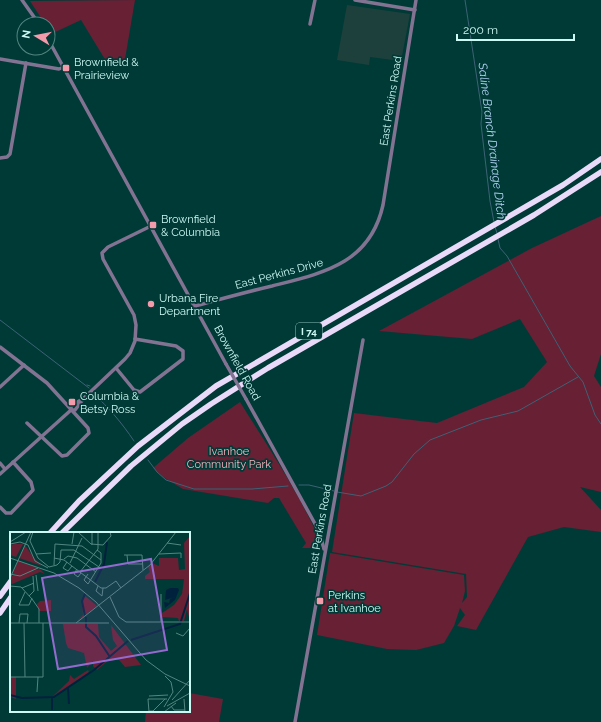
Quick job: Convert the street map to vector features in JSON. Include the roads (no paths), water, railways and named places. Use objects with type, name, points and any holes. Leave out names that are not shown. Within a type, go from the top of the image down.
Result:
[{"type":"highway","name":"I 74","points":[[51,532],[79,501],[120,462],[189,405],[264,358],[509,217],[601,159]]},
{"type":"highway","name":"I 74","points":[[63,532],[131,466],[171,433],[211,404],[268,368],[513,228],[564,197],[601,172]]},
{"type":"highway","points":[[0,596],[10,582]]},
{"type":"highway","points":[[0,613],[10,598]]},
{"type":"street","points":[[22,0],[33,16]]},
{"type":"street","points":[[310,24],[315,0]]},
{"type":"street","points":[[355,0],[415,10]]},
{"type":"street","name":"East Perkins Road","points":[[383,205],[416,0]]},
{"type":"street","name":"Brownfield Road","points":[[56,53],[317,527],[324,550]]},
{"type":"street","points":[[0,59],[59,69],[64,67]]},
{"type":"street","points":[[0,158],[7,158],[11,151],[26,63]]},
{"type":"street","name":"East Perkins Drive","points":[[195,306],[334,269],[348,260],[364,244],[374,230],[383,205]]},
{"type":"street","points":[[0,474],[71,410],[71,406],[84,398],[130,353],[135,339],[136,325],[134,316],[103,259],[102,253],[108,247],[151,226]]},
{"type":"street","points":[[116,368],[134,390],[140,392],[183,359],[182,350],[176,346],[135,339]]},
{"type":"street","name":"East Perkins Road","points":[[294,722],[363,340]]},
{"type":"street","points":[[0,347],[47,383],[88,428],[89,433],[67,455],[59,456],[42,436],[27,423]]},
{"type":"street","points":[[0,387],[24,365]]},
{"type":"street","points":[[0,507],[6,513],[11,513],[33,490],[31,482],[13,462]]},
{"type":"street","points":[[0,463],[5,469]]},
{"type":"waterway","name":"Saline Branch Drainage Ditch","points":[[465,0],[482,112],[481,124],[490,201],[494,222]]},
{"type":"waterway","name":"Saline Branch Drainage Ditch","points":[[495,227],[497,233]]},
{"type":"waterway","name":"Saline Branch Drainage Ditch","points":[[498,239],[500,248],[507,256],[570,366],[583,382],[595,415],[601,424]]},
{"type":"waterway","points":[[0,320],[89,388]]},
{"type":"waterway","points":[[337,492],[361,496],[386,486],[392,482],[414,454],[430,440],[481,420],[518,411],[578,377]]},
{"type":"waterway","points":[[94,394],[115,416],[134,441]]},
{"type":"waterway","points":[[148,460],[157,472],[166,480],[194,489],[252,489],[288,486]]},
{"type":"waterway","points":[[299,485],[309,485],[334,491]]},
{"type":"place","name":"Brownfield & Prairieview","points":[[66,68]]},
{"type":"place","name":"Brownfield & Columbia","points":[[153,225]]},
{"type":"place","name":"Urbana Fire Department","points":[[151,304]]},
{"type":"place","name":"Columbia & Betsy Ross","points":[[72,402]]},
{"type":"place","name":"Perkins at Ivanhoe","points":[[320,601]]},
{"type":"park label","name":"Ivanhoe Community Park","points":[[229,457]]}]
